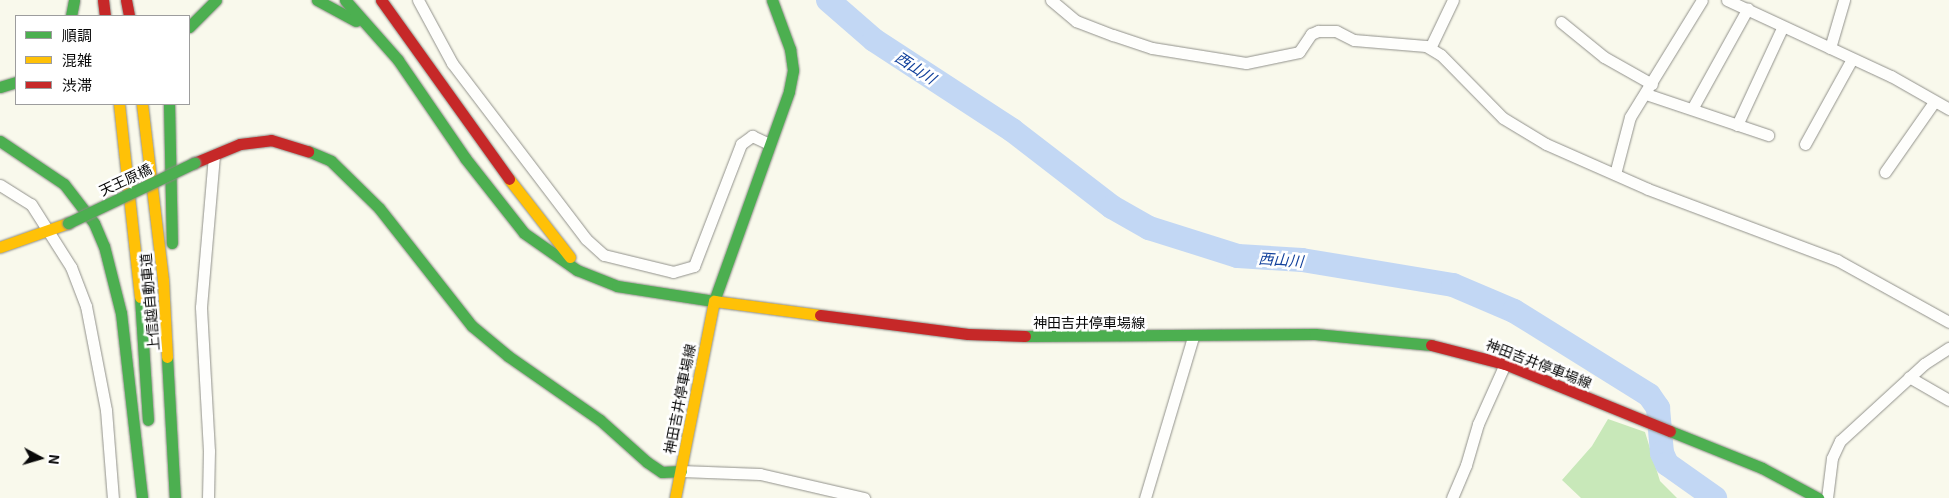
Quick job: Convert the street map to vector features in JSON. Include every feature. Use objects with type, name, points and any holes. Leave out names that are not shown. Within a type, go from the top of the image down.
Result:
[{"type":"main road","points":[[70,15],[74,0]]},
{"type":"main road","points":[[103,0],[105,15]]},
{"type":"main road","points":[[126,0],[129,15]]},
{"type":"main road","points":[[190,26],[216,0]]},
{"type":"main road","points":[[317,0],[359,24],[398,60]]},
{"type":"main road","points":[[345,0],[398,60],[430,110],[507,216],[542,248],[599,280],[642,292],[714,301],[769,144],[781,120],[793,70],[790,49],[772,0]]},
{"type":"main road","points":[[375,0],[391,14]]},
{"type":"main road","points":[[381,0],[540,222],[569,256],[599,280]]},
{"type":"main road","points":[[0,87],[15,82]]},
{"type":"main road","name":"上信越自動車道","points":[[119,105],[139,282],[149,432]]},
{"type":"main road","name":"上信越自動車道","points":[[142,105],[163,280],[175,498]]},
{"type":"main road","points":[[169,105],[181,498]]},
{"type":"main road","points":[[0,140],[64,184],[94,223],[104,246],[121,313],[142,498]]},
{"type":"main road","name":"天王原橋","points":[[0,247],[68,223],[194,163],[240,144],[270,140],[294,144],[331,161],[379,208],[472,326],[508,356],[600,420],[647,462],[662,472],[681,471]]},
{"type":"main road","name":"神田吉井停車場線","points":[[675,498],[714,301],[968,334],[1062,338],[1364,336],[1431,345],[1505,364],[1762,468],[1818,498]]},
{"type":"main road","points":[[150,452],[151,498]]},
{"type":"street","points":[[418,0],[452,63],[586,239],[604,255],[673,272],[694,266],[741,144],[752,136],[769,144]]},
{"type":"street","points":[[1051,0],[1076,21],[1152,48],[1246,63],[1299,52],[1311,34],[1318,31],[1336,31],[1354,40],[1430,48],[1441,55],[1503,118],[1546,144],[1615,174],[1837,260],[1949,322]]},
{"type":"street","points":[[1430,48],[1453,0]]},
{"type":"street","points":[[1615,174],[1630,117],[1649,89],[1702,0]]},
{"type":"street","points":[[1830,48],[1844,0]]},
{"type":"street","points":[[1692,110],[1738,3],[1782,28],[1891,76],[1949,109]]},
{"type":"street","points":[[1561,22],[1649,89],[1692,110],[1768,135]]},
{"type":"street","points":[[1737,125],[1782,28]]},
{"type":"street","points":[[1804,144],[1852,59]]},
{"type":"street","points":[[1885,172],[1934,102]]},
{"type":"street","points":[[208,498],[209,451],[201,307],[214,156]]},
{"type":"street","points":[[0,185],[31,204],[46,232],[71,267],[86,306],[106,410],[113,498]]},
{"type":"street","points":[[1145,498],[1193,337]]},
{"type":"street","points":[[1827,498],[1832,458],[1840,442],[1909,377],[1949,348]]},
{"type":"street","points":[[1452,498],[1466,465],[1478,424],[1505,364]]},
{"type":"street","points":[[1909,377],[1949,400]]},
{"type":"street","points":[[681,471],[760,474],[864,498]]},
{"type":"green space","points":[[1608,419],[1645,432],[1660,481],[1677,498],[1581,498],[1562,480],[1592,446]]},
{"type":"waterway","name":"西山川","points":[[828,0],[874,40],[1012,130],[1112,207],[1149,228],[1238,256],[1302,260],[1453,285],[1514,311],[1649,395],[1658,408],[1662,453],[1667,464],[1715,498]]},
{"type":"traffic: fast","points":[[71,15],[74,0]]},
{"type":"traffic: fast","points":[[190,26],[216,0]]},
{"type":"traffic: fast","points":[[317,0],[356,21]]},
{"type":"traffic: fast","points":[[345,0],[398,60],[465,158],[524,233],[577,270],[617,286],[714,301]]},
{"type":"traffic: fast","points":[[714,301],[789,91],[793,70],[790,49],[772,0]]},
{"type":"traffic: fast","points":[[0,87],[15,82]]},
{"type":"traffic: fast","points":[[169,105],[172,243]]},
{"type":"traffic: fast","points":[[0,141],[64,184],[94,223],[104,246],[121,313],[142,498]]},
{"type":"traffic: fast","points":[[308,151],[331,161],[379,208],[472,326],[508,356],[600,420],[647,462],[662,472],[681,471]]},
{"type":"traffic: fast","points":[[68,223],[194,163]]},
{"type":"traffic: fast","points":[[140,297],[148,420]]},
{"type":"traffic: fast","points":[[1025,336],[1315,334],[1431,345]]},
{"type":"traffic: fast","points":[[167,357],[175,498]]},
{"type":"traffic: fast","points":[[1670,431],[1762,468],[1818,498]]},
{"type":"traffic: slow","points":[[119,105],[140,297]]},
{"type":"traffic: slow","points":[[142,105],[163,280],[167,357]]},
{"type":"traffic: slow","points":[[509,179],[570,257]]},
{"type":"traffic: slow","points":[[0,247],[68,223]]},
{"type":"traffic: slow","points":[[675,498],[714,301],[820,315]]},
{"type":"traffic: jam","points":[[103,0],[105,15]]},
{"type":"traffic: jam","points":[[126,0],[129,15]]},
{"type":"traffic: jam","points":[[381,0],[509,179]]},
{"type":"traffic: jam","points":[[194,163],[240,144],[271,140],[308,151]]},
{"type":"traffic: jam","points":[[820,315],[968,334],[1025,336]]},
{"type":"traffic: jam","points":[[1431,345],[1505,364],[1670,431]]}]
